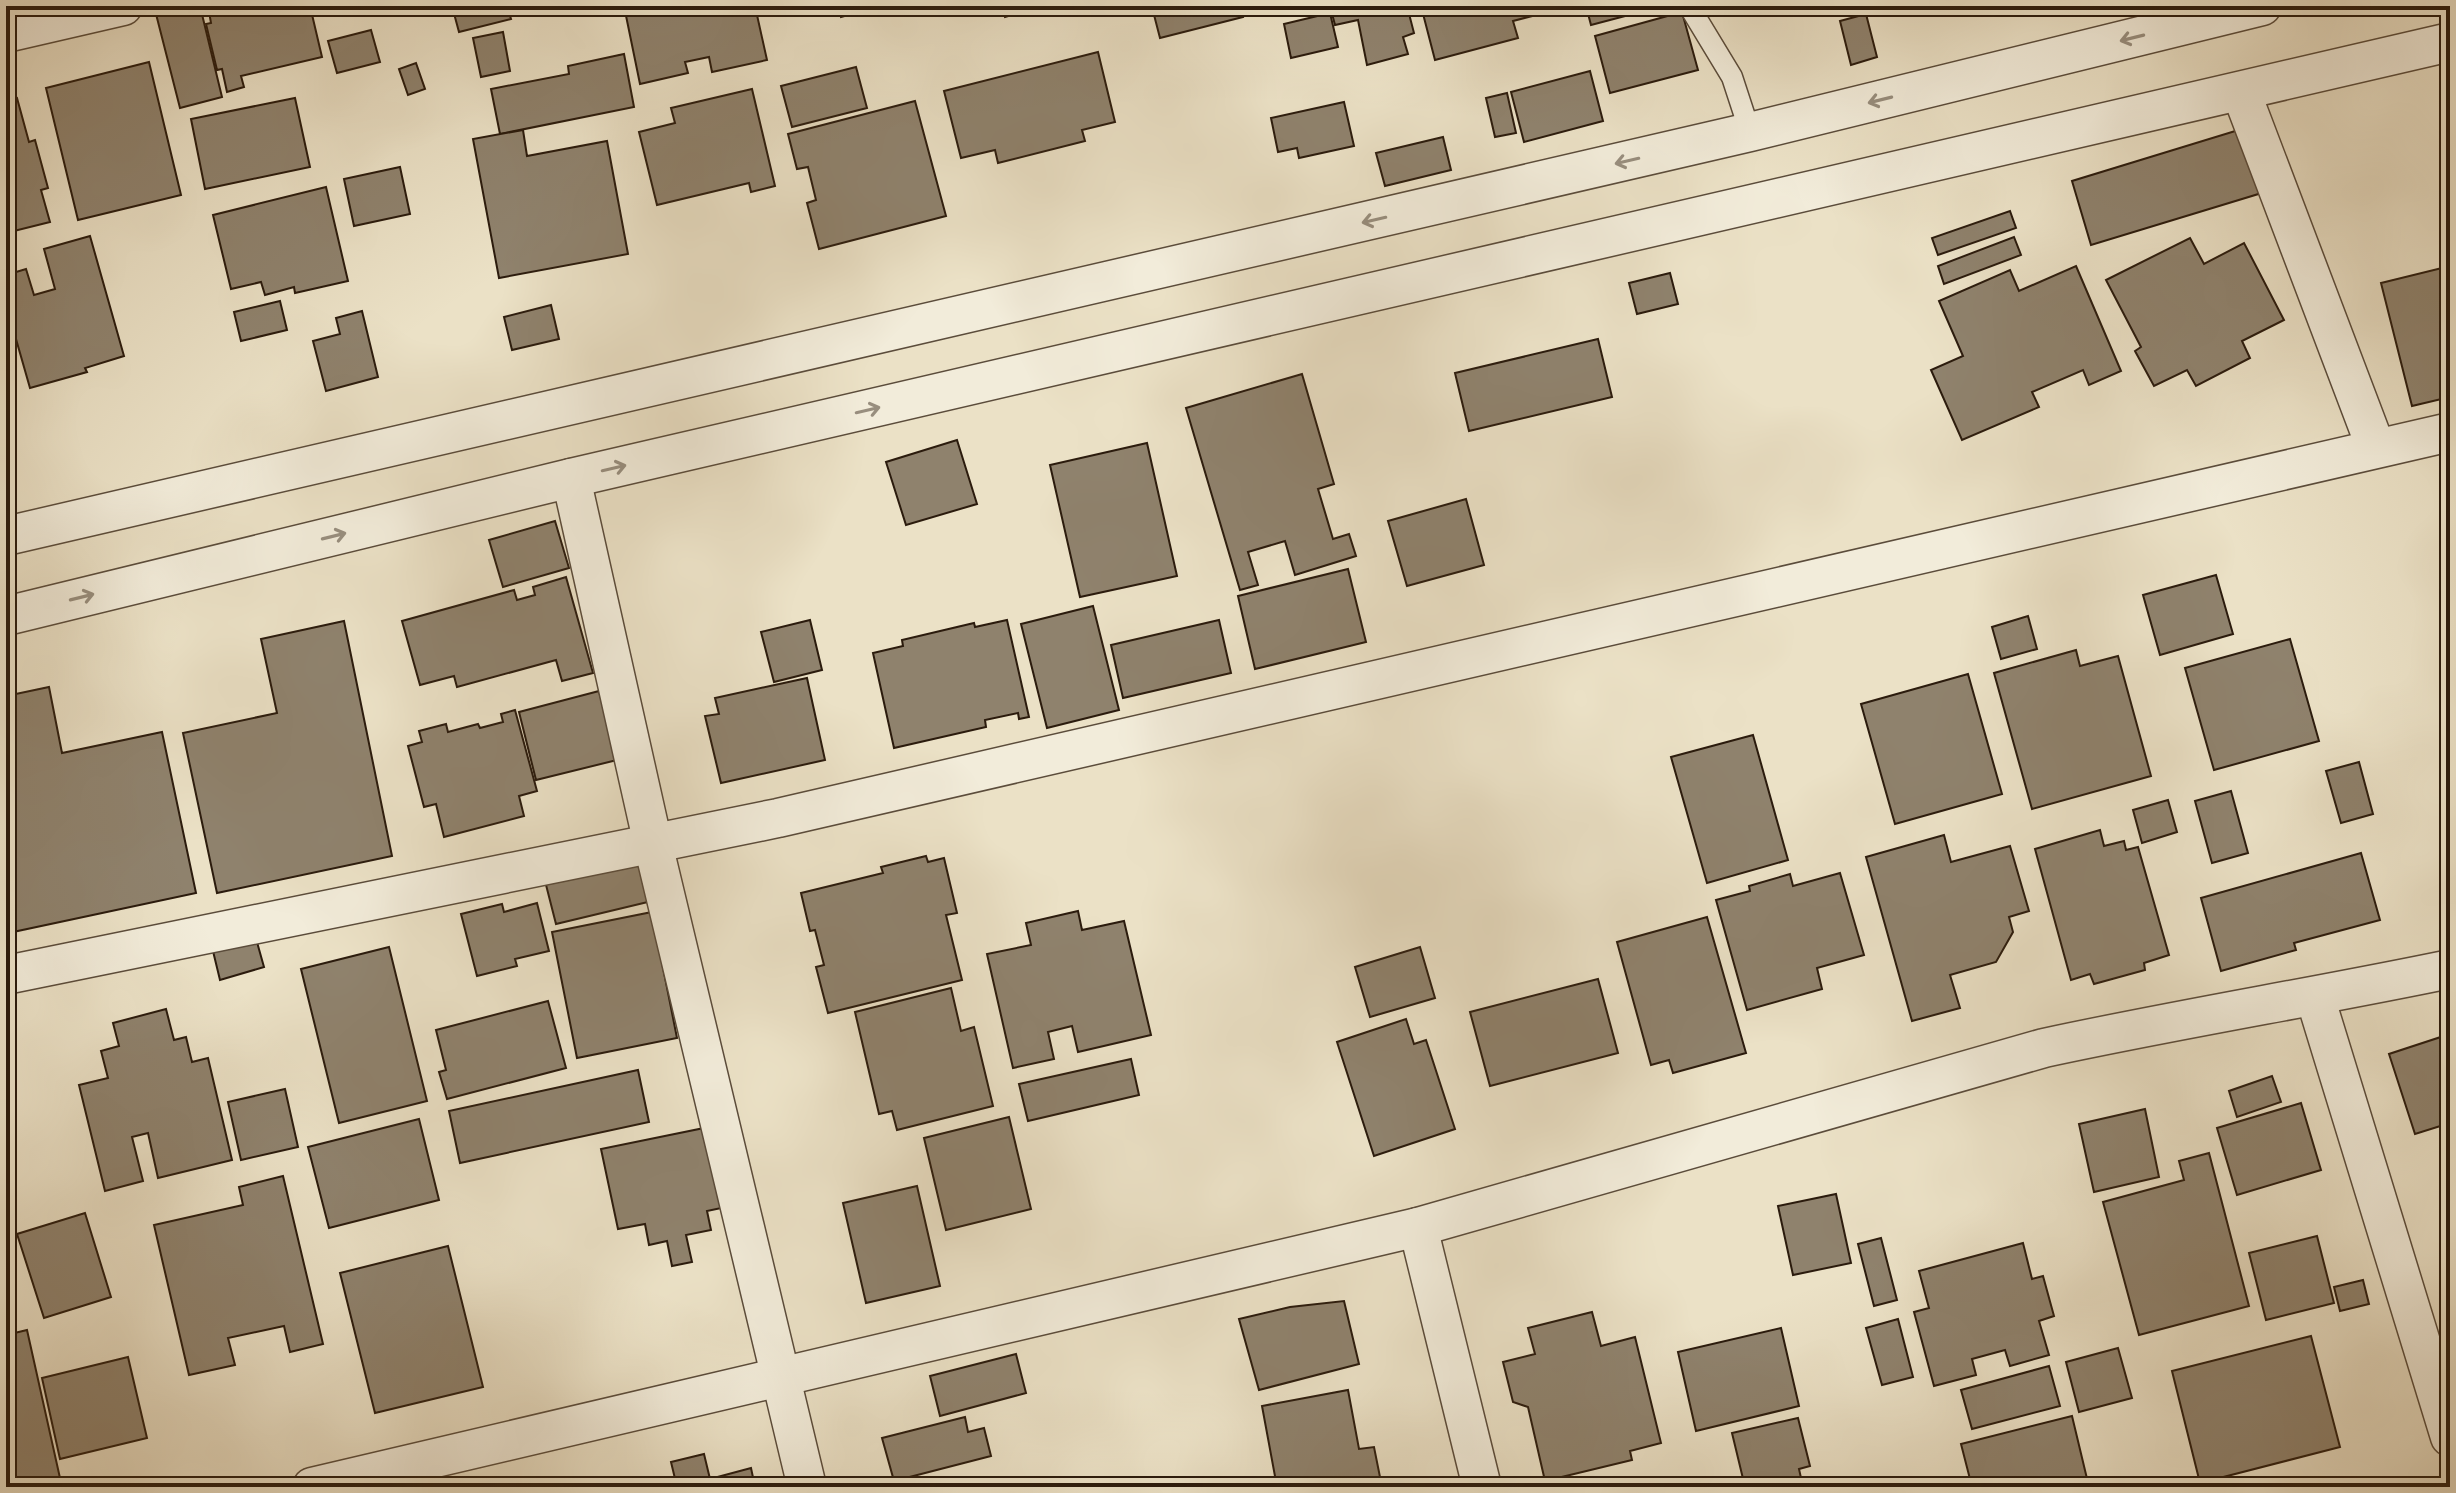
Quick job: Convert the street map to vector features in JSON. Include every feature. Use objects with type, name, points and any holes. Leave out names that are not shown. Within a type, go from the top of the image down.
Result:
[{"type":"street","points":[[6,33],[123,6]]},
{"type":"street","points":[[6,536],[1750,132],[2262,6]]},
{"type":"street","points":[[6,616],[571,478],[2450,42]]},
{"type":"street","points":[[2241,92],[2376,448]]},
{"type":"street","points":[[6,975],[778,818],[2450,432]]},
{"type":"street","points":[[571,478],[653,844],[807,1487]]},
{"type":"street","points":[[312,1487],[1418,1227],[2044,1048],[2143,1026],[2315,997],[2450,969]]},
{"type":"street","points":[[2315,997],[2450,1437]]},
{"type":"street","points":[[1418,1227],[1482,1487]]},
{"type":"lane","points":[[1689,6],[1732,77],[1750,132]]},
{"type":"building","points":[[200,6],[222,97],[180,108],[156,14]]},
{"type":"building","points":[[208,6],[310,6],[322,57],[241,76],[244,87],[227,92],[222,69],[217,70],[206,24],[211,23]]},
{"type":"building","points":[[452,6],[507,6],[511,19],[459,32]]},
{"type":"building","points":[[624,6],[755,6],[767,60],[712,72],[709,57],[685,62],[688,73],[640,84]]},
{"type":"building","points":[[838,6],[881,6],[841,17]]},
{"type":"building","points":[[1002,6],[1044,6],[1005,17]]},
{"type":"building","points":[[1172,6],[1240,6],[1243,17],[1160,38],[1153,11]]},
{"type":"building","points":[[1330,6],[1407,6],[1414,33],[1403,37],[1408,54],[1367,65],[1358,20],[1335,25]]},
{"type":"building","points":[[1421,6],[1567,7],[1513,21],[1518,38],[1435,60]]},
{"type":"building","points":[[1586,6],[1627,6],[1629,15],[1591,25]]},
{"type":"building","points":[[1682,12],[1698,70],[1610,93],[1595,36]]},
{"type":"building","points":[[1330,13],[1338,47],[1291,58],[1284,24]]},
{"type":"building","points":[[1866,14],[1877,57],[1851,65],[1840,21]]},
{"type":"building","points":[[371,30],[380,62],[337,73],[328,41]]},
{"type":"building","points":[[503,32],[510,71],[481,77],[473,38]]},
{"type":"building","points":[[1098,52],[1115,122],[1082,130],[1085,141],[998,163],[995,150],[961,158],[944,91]]},
{"type":"building","points":[[624,54],[634,107],[500,134],[491,89],[569,74],[568,66]]},
{"type":"building","points":[[149,62],[181,195],[78,220],[46,88]]},
{"type":"building","points":[[416,63],[425,89],[408,95],[399,69]]},
{"type":"building","points":[[856,67],[867,108],[792,127],[781,86]]},
{"type":"building","points":[[1590,71],[1603,121],[1524,142],[1511,92]]},
{"type":"building","points":[[752,89],[775,186],[751,192],[749,183],[657,205],[639,132],[675,123],[671,108]]},
{"type":"building","points":[[1507,93],[1516,133],[1495,137],[1486,98]]},
{"type":"building","points":[[17,98],[29,142],[35,140],[48,188],[41,190],[50,222],[6,233],[6,101]]},
{"type":"building","points":[[295,98],[310,167],[205,189],[191,119]]},
{"type":"building","points":[[915,101],[946,216],[819,249],[807,203],[816,200],[808,167],[797,169],[788,134]]},
{"type":"building","points":[[1344,102],[1354,146],[1299,158],[1297,148],[1278,152],[1271,118]]},
{"type":"building","points":[[2245,128],[2265,192],[2091,245],[2072,181]]},
{"type":"building","points":[[523,130],[527,156],[607,141],[628,254],[499,278],[473,139]]},
{"type":"building","points":[[1443,137],[1451,170],[1385,186],[1376,153]]},
{"type":"building","points":[[400,167],[410,214],[354,226],[344,179]]},
{"type":"building","points":[[326,187],[348,281],[295,293],[294,287],[265,295],[261,282],[231,289],[213,215]]},
{"type":"building","points":[[2010,211],[2016,228],[1938,255],[1932,238]]},
{"type":"building","points":[[90,236],[124,356],[85,368],[87,372],[30,388],[6,304],[6,275],[26,269],[34,295],[55,289],[44,249]]},
{"type":"building","points":[[2014,237],[2021,255],[1944,284],[1938,266]]},
{"type":"building","points":[[2190,238],[2204,264],[2244,243],[2284,320],[2242,341],[2250,358],[2196,386],[2187,370],[2154,386],[2135,351],[2141,347],[2106,280]]},
{"type":"building","points":[[2076,266],[2121,371],[2089,385],[2083,370],[2032,392],[2039,407],[1962,440],[1931,370],[1963,356],[1939,301],[2010,270],[2019,291]]},
{"type":"building","points":[[2450,266],[2450,397],[2412,406],[2381,283]]},
{"type":"building","points":[[1670,273],[1678,304],[1637,314],[1629,283]]},
{"type":"building","points":[[280,301],[287,330],[241,341],[234,312]]},
{"type":"building","points":[[551,305],[559,339],[512,350],[504,317]]},
{"type":"building","points":[[362,311],[378,377],[326,391],[313,341],[340,334],[336,318]]},
{"type":"building","points":[[1598,339],[1612,397],[1469,431],[1455,373]]},
{"type":"building","points":[[1302,374],[1334,484],[1318,489],[1333,539],[1349,534],[1356,556],[1295,575],[1285,541],[1248,552],[1258,585],[1240,590],[1186,408]]},
{"type":"building","points":[[957,440],[977,504],[906,525],[886,462]]},
{"type":"building","points":[[1147,443],[1177,576],[1080,597],[1050,465]]},
{"type":"building","points":[[1466,499],[1484,565],[1407,586],[1388,521]]},
{"type":"building","points":[[555,521],[569,568],[503,587],[489,540]]},
{"type":"building","points":[[1348,569],[1366,642],[1255,669],[1238,596]]},
{"type":"building","points":[[2216,575],[2233,634],[2160,655],[2143,595]]},
{"type":"building","points":[[566,577],[593,673],[562,681],[556,660],[457,687],[454,676],[420,685],[402,621],[514,590],[517,600],[535,595],[533,587]]},
{"type":"building","points":[[1093,606],[1119,710],[1047,728],[1021,624]]},
{"type":"building","points":[[2028,616],[2037,649],[2001,659],[1992,627]]},
{"type":"building","points":[[810,620],[822,670],[774,682],[761,632]]},
{"type":"building","points":[[1007,620],[1029,717],[1019,719],[1018,713],[985,720],[986,727],[894,748],[873,653],[903,646],[902,640],[974,623],[975,627]]},
{"type":"building","points":[[1219,620],[1231,673],[1123,698],[1111,645]]},
{"type":"building","points":[[344,621],[392,856],[217,893],[183,733],[277,713],[261,639]]},
{"type":"building","points":[[2290,639],[2319,741],[2214,770],[2185,668]]},
{"type":"building","points":[[2076,650],[2080,666],[2118,656],[2151,776],[2032,809],[1994,673]]},
{"type":"building","points":[[1968,674],[2002,794],[1895,824],[1861,704]]},
{"type":"building","points":[[807,678],[825,760],[721,783],[705,716],[719,714],[715,698]]},
{"type":"building","points":[[49,687],[62,753],[162,732],[196,893],[13,932],[6,900],[6,696]]},
{"type":"building","points":[[599,691],[617,760],[536,780],[519,712]]},
{"type":"building","points":[[515,710],[537,791],[519,796],[524,816],[444,837],[436,804],[424,807],[408,746],[422,742],[419,731],[446,724],[448,732],[478,724],[480,728],[503,722],[501,714]]},
{"type":"building","points":[[1753,735],[1788,860],[1707,883],[1671,757]]},
{"type":"building","points":[[2359,762],[2373,814],[2341,823],[2326,771]]},
{"type":"building","points":[[2231,791],[2248,853],[2212,863],[2195,801]]},
{"type":"building","points":[[2168,800],[2177,832],[2142,843],[2133,810]]},
{"type":"building","points":[[2100,830],[2104,846],[2124,841],[2126,850],[2138,847],[2169,955],[2144,963],[2145,970],[2094,984],[2090,974],[2071,980],[2035,849]]},
{"type":"building","points":[[1944,835],[1951,862],[2010,846],[2029,911],[2009,917],[2013,932],[1996,962],[1950,975],[1960,1008],[1912,1021],[1866,857]]},
{"type":"building","points":[[2361,853],[2380,920],[2294,943],[2296,950],[2221,971],[2201,898]]},
{"type":"building","points":[[640,854],[652,901],[556,924],[544,877]]},
{"type":"building","points":[[926,856],[928,862],[944,858],[957,913],[946,915],[962,980],[828,1013],[816,967],[824,965],[815,930],[810,931],[801,893],[883,873],[881,867]]},
{"type":"building","points":[[1840,873],[1864,955],[1817,968],[1822,989],[1747,1010],[1716,900],[1750,891],[1749,886],[1790,874],[1793,886]]},
{"type":"building","points":[[537,903],[549,951],[515,959],[517,966],[477,976],[461,914],[502,904],[504,912]]},
{"type":"building","points":[[1078,911],[1082,930],[1124,921],[1151,1035],[1078,1052],[1072,1026],[1048,1032],[1054,1059],[1013,1068],[987,954],[1031,945],[1026,923]]},
{"type":"building","points":[[652,912],[677,1038],[577,1058],[552,932]]},
{"type":"building","points":[[1707,917],[1746,1053],[1673,1073],[1669,1060],[1651,1065],[1617,942]]},
{"type":"building","points":[[255,935],[264,967],[220,980],[212,947]]},
{"type":"building","points":[[389,947],[427,1101],[339,1123],[301,969]]},
{"type":"building","points":[[1420,947],[1435,998],[1370,1017],[1355,967]]},
{"type":"building","points":[[1598,979],[1618,1053],[1490,1086],[1470,1012]]},
{"type":"building","points":[[951,988],[961,1031],[974,1027],[993,1106],[897,1130],[892,1111],[879,1114],[855,1012]]},
{"type":"building","points":[[548,1001],[566,1068],[447,1099],[439,1072],[446,1070],[436,1030]]},
{"type":"building","points":[[166,1009],[174,1040],[186,1037],[192,1062],[208,1058],[232,1160],[158,1178],[148,1133],[132,1137],[143,1181],[105,1191],[79,1085],[108,1078],[101,1051],[119,1046],[113,1023]]},
{"type":"building","points":[[1406,1019],[1414,1044],[1426,1040],[1455,1129],[1374,1156],[1337,1042]]},
{"type":"building","points":[[2450,1034],[2450,1123],[2415,1134],[2389,1054]]},
{"type":"building","points":[[1131,1059],[1139,1095],[1028,1121],[1019,1084]]},
{"type":"building","points":[[638,1070],[649,1122],[460,1163],[449,1111]]},
{"type":"building","points":[[2272,1076],[2281,1102],[2237,1117],[2229,1091]]},
{"type":"building","points":[[285,1089],[298,1147],[241,1160],[228,1102]]},
{"type":"building","points":[[2301,1103],[2321,1170],[2237,1195],[2217,1128]]},
{"type":"building","points":[[2145,1109],[2159,1177],[2094,1192],[2079,1124]]},
{"type":"building","points":[[1009,1117],[1031,1209],[946,1230],[924,1138]]},
{"type":"building","points":[[419,1119],[439,1200],[329,1228],[308,1147]]},
{"type":"building","points":[[709,1127],[726,1207],[707,1211],[711,1230],[686,1235],[692,1262],[672,1266],[667,1241],[649,1245],[645,1224],[618,1229],[601,1149]]},
{"type":"building","points":[[2209,1153],[2249,1306],[2139,1335],[2103,1202],[2184,1180],[2179,1161]]},
{"type":"building","points":[[283,1176],[323,1344],[290,1352],[284,1326],[228,1338],[235,1365],[189,1375],[154,1225],[243,1205],[239,1187]]},
{"type":"building","points":[[917,1186],[940,1286],[866,1303],[843,1203]]},
{"type":"building","points":[[1836,1194],[1851,1263],[1793,1275],[1778,1206]]},
{"type":"building","points":[[85,1213],[111,1297],[44,1318],[17,1234]]},
{"type":"building","points":[[2317,1236],[2334,1303],[2266,1320],[2249,1253]]},
{"type":"building","points":[[1881,1238],[1897,1300],[1874,1306],[1858,1244]]},
{"type":"building","points":[[2023,1243],[2032,1279],[2043,1276],[2054,1316],[2039,1321],[2049,1355],[2010,1366],[2005,1350],[1972,1359],[1976,1375],[1934,1386],[1914,1312],[1929,1308],[1919,1271]]},
{"type":"building","points":[[448,1246],[483,1387],[375,1413],[340,1273]]},
{"type":"building","points":[[2363,1280],[2369,1304],[2340,1311],[2334,1287]]},
{"type":"building","points":[[1344,1301],[1359,1364],[1259,1390],[1239,1319],[1290,1307]]},
{"type":"building","points":[[1592,1312],[1601,1346],[1635,1337],[1661,1443],[1630,1451],[1632,1460],[1545,1481],[1528,1407],[1513,1402],[1503,1362],[1535,1354],[1528,1328]]},
{"type":"building","points":[[1898,1319],[1913,1377],[1882,1385],[1866,1328]]},
{"type":"building","points":[[1781,1328],[1799,1406],[1696,1431],[1678,1352]]},
{"type":"building","points":[[27,1330],[62,1487],[6,1487],[6,1335]]},
{"type":"building","points":[[2311,1336],[2340,1447],[2200,1483],[2172,1371]]},
{"type":"building","points":[[2118,1348],[2132,1398],[2079,1412],[2066,1362]]},
{"type":"building","points":[[1016,1354],[1026,1393],[940,1416],[930,1376]]},
{"type":"building","points":[[128,1357],[147,1438],[60,1459],[42,1378]]},
{"type":"building","points":[[2049,1366],[2060,1406],[1972,1429],[1961,1390]]},
{"type":"building","points":[[1348,1390],[1359,1449],[1374,1447],[1382,1487],[1277,1487],[1262,1406]]},
{"type":"building","points":[[2072,1416],[2089,1487],[1962,1487],[1971,1483],[1961,1444]]},
{"type":"building","points":[[965,1417],[968,1432],[984,1428],[991,1456],[894,1481],[882,1438]]},
{"type":"building","points":[[1798,1418],[1810,1466],[1799,1469],[1803,1487],[1745,1487],[1732,1433]]},
{"type":"building","points":[[704,1454],[710,1479],[751,1468],[755,1487],[677,1487],[671,1462]]}]
